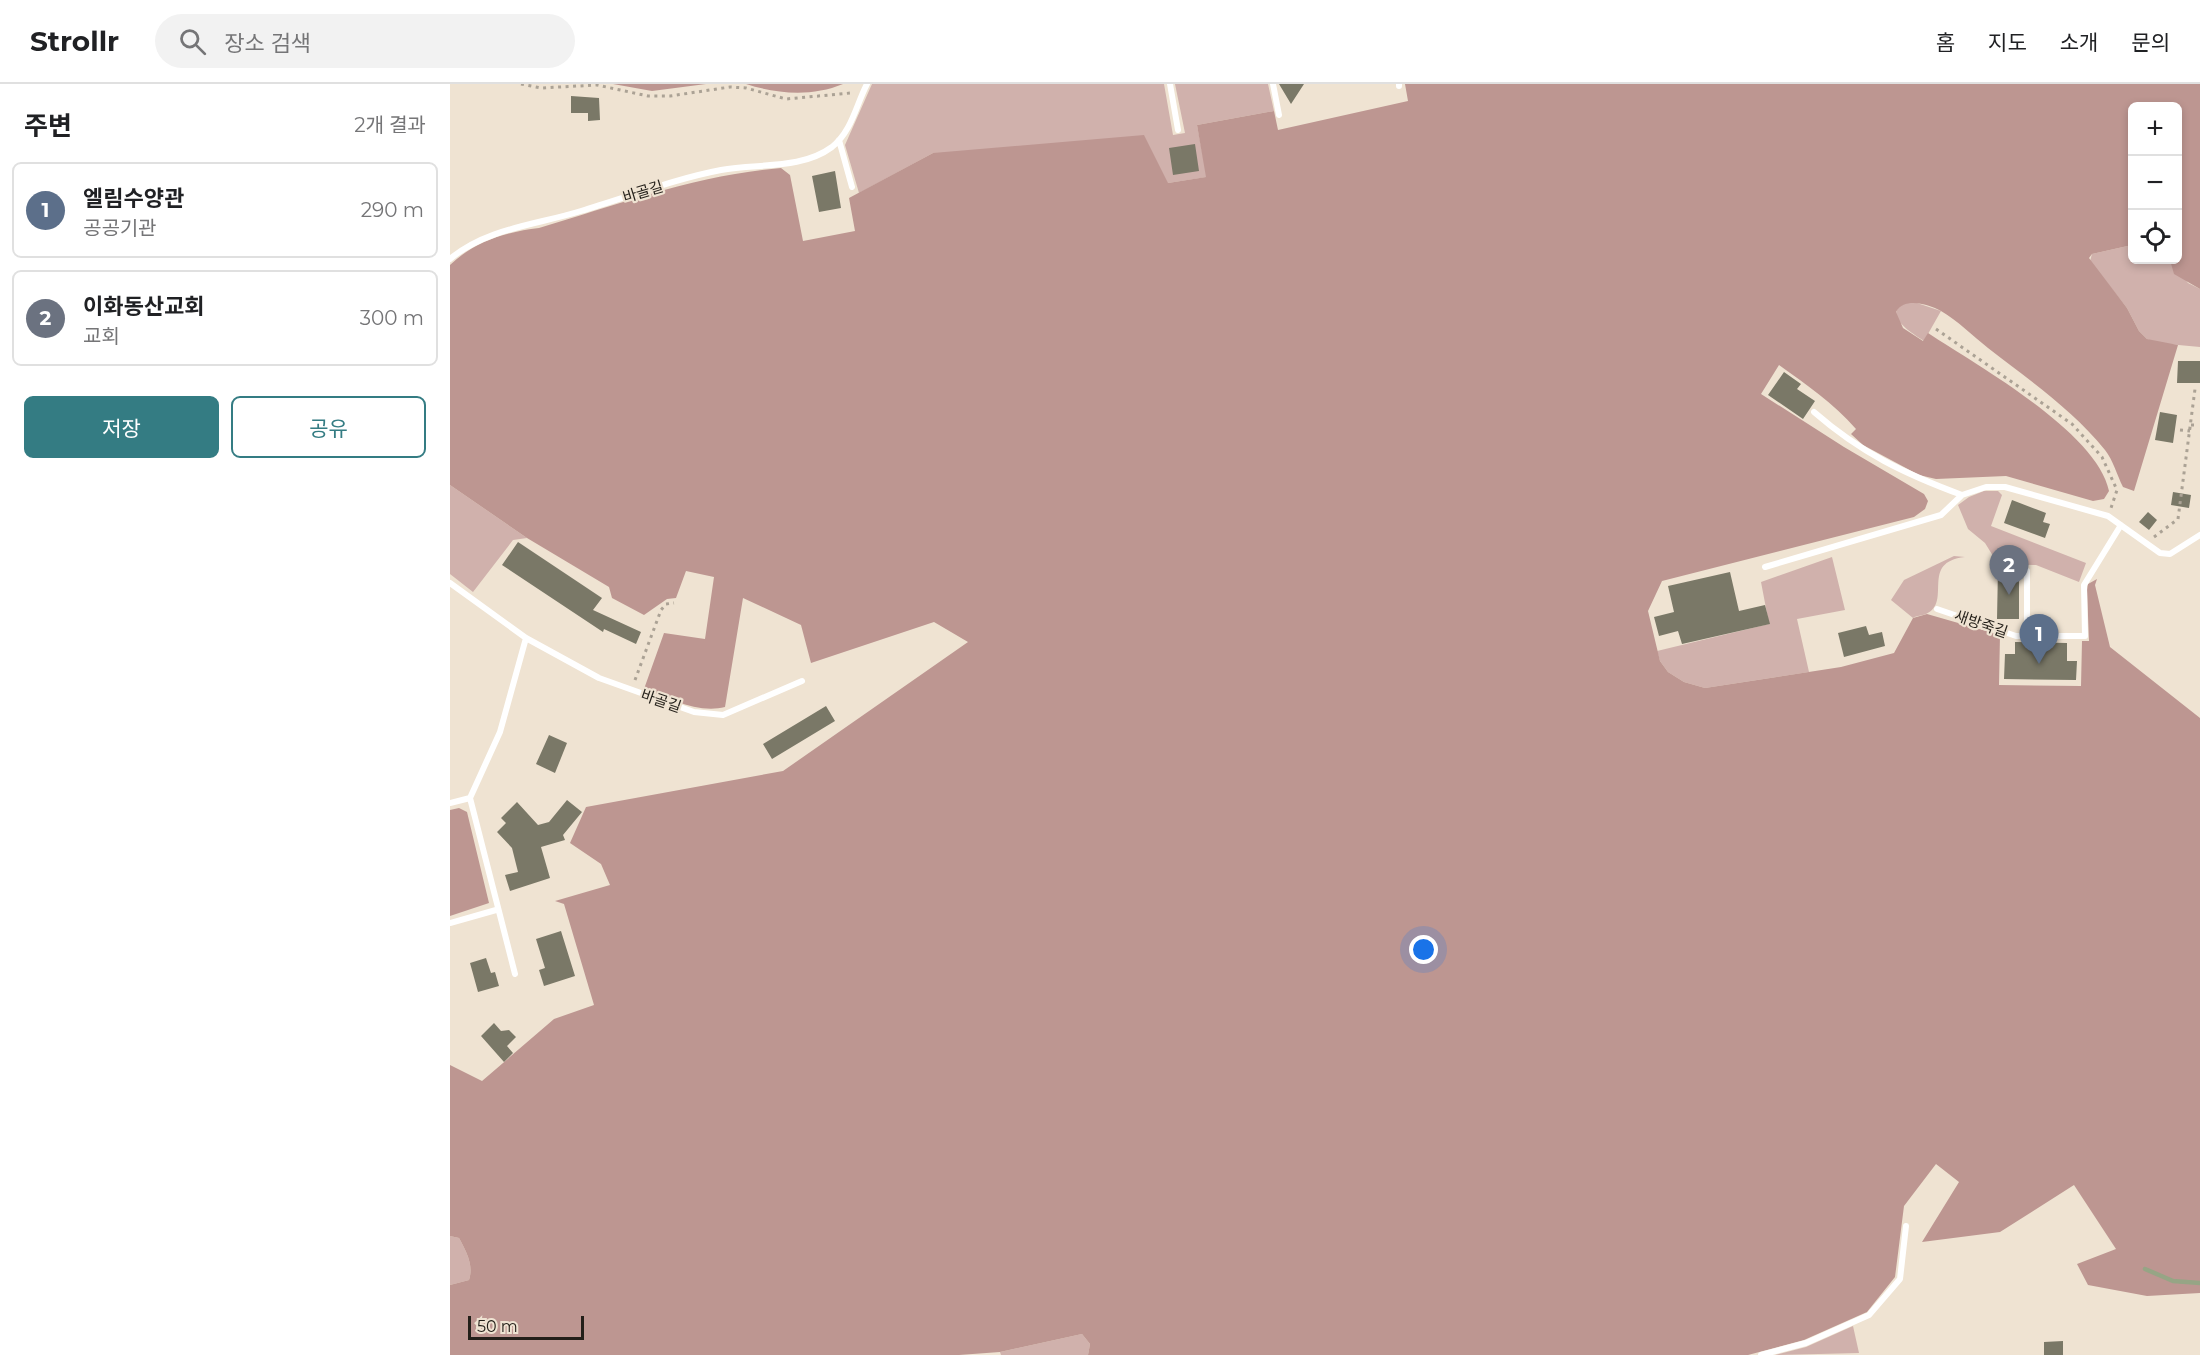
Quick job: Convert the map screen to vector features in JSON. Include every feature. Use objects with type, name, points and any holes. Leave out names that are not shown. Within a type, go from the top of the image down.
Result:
[{"type":"lane","name":"바골길","points":[[450,259],[467,246],[488,235],[539,224],[706,173],[805,160],[821,154],[839,140],[849,126],[867,84]]},
{"type":"lane","points":[[1170,84],[1178,130]]},
{"type":"lane","points":[[1273,84],[1279,115]]},
{"type":"lane","points":[[839,140],[852,187]]},
{"type":"lane","points":[[1814,412],[1864,452],[1917,479],[1962,495]]},
{"type":"lane","points":[[1765,567],[1941,515],[1962,495],[1986,487],[2005,487],[2108,516],[2160,553],[2170,554],[2200,536]]},
{"type":"lane","name":"새방죽길","points":[[1937,609],[2016,636],[2085,636],[2084,585],[2121,525]]},
{"type":"lane","points":[[2027,571],[2028,636]]},
{"type":"lane","name":"바골길","points":[[450,583],[526,638],[599,678],[694,712],[715,715],[731,712],[802,681]]},
{"type":"lane","points":[[514,974],[496,910],[470,798],[500,732],[526,638]]},
{"type":"lane","points":[[450,803],[470,798]]},
{"type":"lane","points":[[450,923],[496,910]]},
{"type":"lane","points":[[1761,1355],[1806,1343],[1869,1315],[1900,1279],[1906,1226]]},
{"type":"path","points":[[521,84],[542,88],[597,85],[648,96],[670,96],[730,87],[746,88],[786,99],[849,92],[862,96]]},
{"type":"path","points":[[1936,329],[2072,424],[2102,457],[2117,490],[2108,516]]},
{"type":"path","points":[[2147,545],[2159,531],[2178,519],[2195,389]]},
{"type":"path","points":[[2191,425],[2198,425]]},
{"type":"path","points":[[2180,430],[2190,431]]},
{"type":"path","points":[[632,690],[661,610],[666,604],[674,603]]},
{"type":"shaded area","points":[[613,84],[706,84],[652,91]]},
{"type":"shaded area","points":[[746,84],[843,84],[819,91],[794,93]]},
{"type":"shaded area","points":[[872,84],[1164,84],[1173,135],[1185,133],[1175,84],[1268,84],[1274,111],[1197,125],[1207,177],[1168,183],[933,153],[859,193],[845,145]]},
{"type":"shaded area","points":[[1405,84],[2200,84],[2200,289],[2174,274],[2171,264],[2182,264],[2182,102],[2128,102],[2128,246],[2092,254],[2089,258],[2127,308],[2139,331],[2147,339],[2178,345],[2134,491],[2123,487],[2108,454],[2092,435],[2050,396],[1947,315],[1936,308],[1910,303],[1900,307],[1896,312],[1903,328],[1923,341],[1928,333],[2004,382],[2060,424],[2083,446],[2100,469],[2109,491],[2104,499],[2093,501],[2006,476],[1936,479],[1919,475],[1863,445],[1851,434],[1856,429],[1838,411],[1779,365],[1761,394],[1924,494],[1928,501],[1925,509],[1914,517],[1662,581],[1648,611],[1660,661],[1668,672],[1684,682],[1705,688],[1841,667],[1894,653],[1913,618],[1927,614],[2000,635],[1999,685],[2081,686],[2082,641],[2089,641],[2087,590],[2088,584],[2097,579],[2095,585],[2110,647],[2200,718],[2200,1293],[2147,1296],[2088,1285],[2077,1264],[2116,1249],[2074,1185],[2000,1232],[1922,1242],[1959,1182],[1936,1164],[1904,1206],[1895,1277],[1867,1312],[1804,1340],[1748,1355],[1088,1355],[1090,1344],[1082,1334],[1000,1352],[959,1355],[450,1355],[450,1285],[469,1280],[471,1269],[459,1238],[450,1236],[450,1065],[482,1081],[554,1019],[594,1005],[564,904],[555,901],[610,885],[601,864],[570,843],[586,807],[783,771],[968,642],[934,622],[811,663],[801,625],[743,598],[725,707],[715,709],[694,707],[644,689],[664,633],[705,639],[714,577],[686,571],[676,598],[667,599],[644,615],[612,598],[609,587],[527,538],[450,485],[450,265],[480,244],[503,235],[539,228],[629,200],[719,177],[781,168],[790,175],[803,241],[855,231],[849,198],[933,153],[1144,135],[1168,183],[1206,177],[1197,125],[1274,111],[1278,130],[1408,101]]},
{"type":"shaded area","points":[[2128,246],[2128,264],[2173,264],[2188,283],[2200,289],[2200,347],[2157,343],[2147,339],[2139,331],[2127,308],[2090,261],[2092,254]]},
{"type":"shaded area","points":[[1906,303],[1917,303],[1941,311],[1924,341],[1897,318],[1896,312],[1899,307]]},
{"type":"shaded area","points":[[450,485],[527,538],[513,540],[473,592],[450,574]]},
{"type":"shaded area","points":[[1984,491],[1998,491],[2002,495],[1991,526],[2086,563],[2079,582],[2036,565],[1998,564],[1985,543],[1968,529],[1958,505],[1969,497]]},
{"type":"shaded area","points":[[1954,556],[1965,557],[1951,560],[1943,566],[1937,601],[1934,608],[1926,614],[1913,618],[1891,600],[1904,580]]},
{"type":"shaded area","points":[[1832,557],[1845,610],[1797,619],[1809,672],[1705,688],[1684,682],[1668,672],[1660,661],[1657,651],[1769,624],[1761,582]]},
{"type":"shaded area","points":[[459,808],[467,812],[489,903],[450,916],[450,810]]},
{"type":"shaded area","points":[[450,1236],[459,1238],[471,1269],[469,1280],[450,1285]]},
{"type":"shaded area","points":[[1853,1326],[1859,1353],[1775,1355],[1806,1347]]},
{"type":"shaded area","points":[[1082,1334],[1090,1344],[1088,1355],[1001,1355],[1000,1352]]},
{"type":"building","points":[[1279,84],[1304,84],[1291,104]]},
{"type":"building","points":[[571,96],[599,98],[600,120],[588,121],[588,113],[571,113]]},
{"type":"building","points":[[1195,144],[1199,171],[1173,175],[1169,148]]},
{"type":"building","points":[[835,171],[841,208],[819,212],[812,176]]},
{"type":"building","points":[[2178,361],[2200,361],[2200,383],[2177,383]]},
{"type":"building","points":[[1784,372],[1801,384],[1797,389],[1815,401],[1803,419],[1768,395]]},
{"type":"building","points":[[2160,412],[2177,415],[2173,443],[2155,440]]},
{"type":"building","points":[[2173,492],[2191,495],[2189,508],[2171,505]]},
{"type":"building","points":[[2012,500],[2046,513],[2043,522],[2050,524],[2045,538],[2004,523]]},
{"type":"building","points":[[2148,512],[2157,520],[2149,530],[2139,522]]},
{"type":"building","points":[[518,542],[602,598],[593,610],[641,632],[636,644],[604,629],[603,632],[502,565]]},
{"type":"building","points":[[1998,569],[2019,570],[2019,619],[1997,619]]},
{"type":"building","points":[[1730,572],[1739,611],[1765,605],[1770,624],[1682,644],[1678,631],[1659,636],[1654,617],[1674,612],[1668,586]]},
{"type":"building","points":[[1866,626],[1869,635],[1882,632],[1885,646],[1844,657],[1838,633]]},
{"type":"building","points":[[2015,642],[2067,643],[2067,661],[2077,661],[2076,680],[2004,679],[2005,654],[2015,654]]},
{"type":"building","points":[[826,706],[835,721],[772,759],[763,744]]},
{"type":"building","points":[[549,735],[567,743],[555,773],[536,764]]},
{"type":"building","points":[[567,800],[582,812],[563,835],[565,840],[541,847],[550,878],[510,891],[505,875],[518,872],[512,848],[497,832],[506,823],[501,818],[517,802],[538,825],[549,822]]},
{"type":"building","points":[[561,931],[575,976],[544,986],[539,970],[545,968],[536,939]]},
{"type":"building","points":[[486,958],[491,973],[495,972],[499,986],[478,992],[470,963]]},
{"type":"building","points":[[494,1023],[501,1031],[509,1030],[516,1037],[507,1046],[513,1053],[504,1062],[481,1036]]},
{"type":"building","points":[[2063,1341],[2063,1355],[2044,1355],[2044,1342]]},
{"type":"waterway","points":[[2145,1269],[2173,1281],[2200,1283]]},
{"type":"place","name":"이화동산교회","points":[[2009,595]]},
{"type":"place","name":"엘림수양관","points":[[2039,664]]}]
